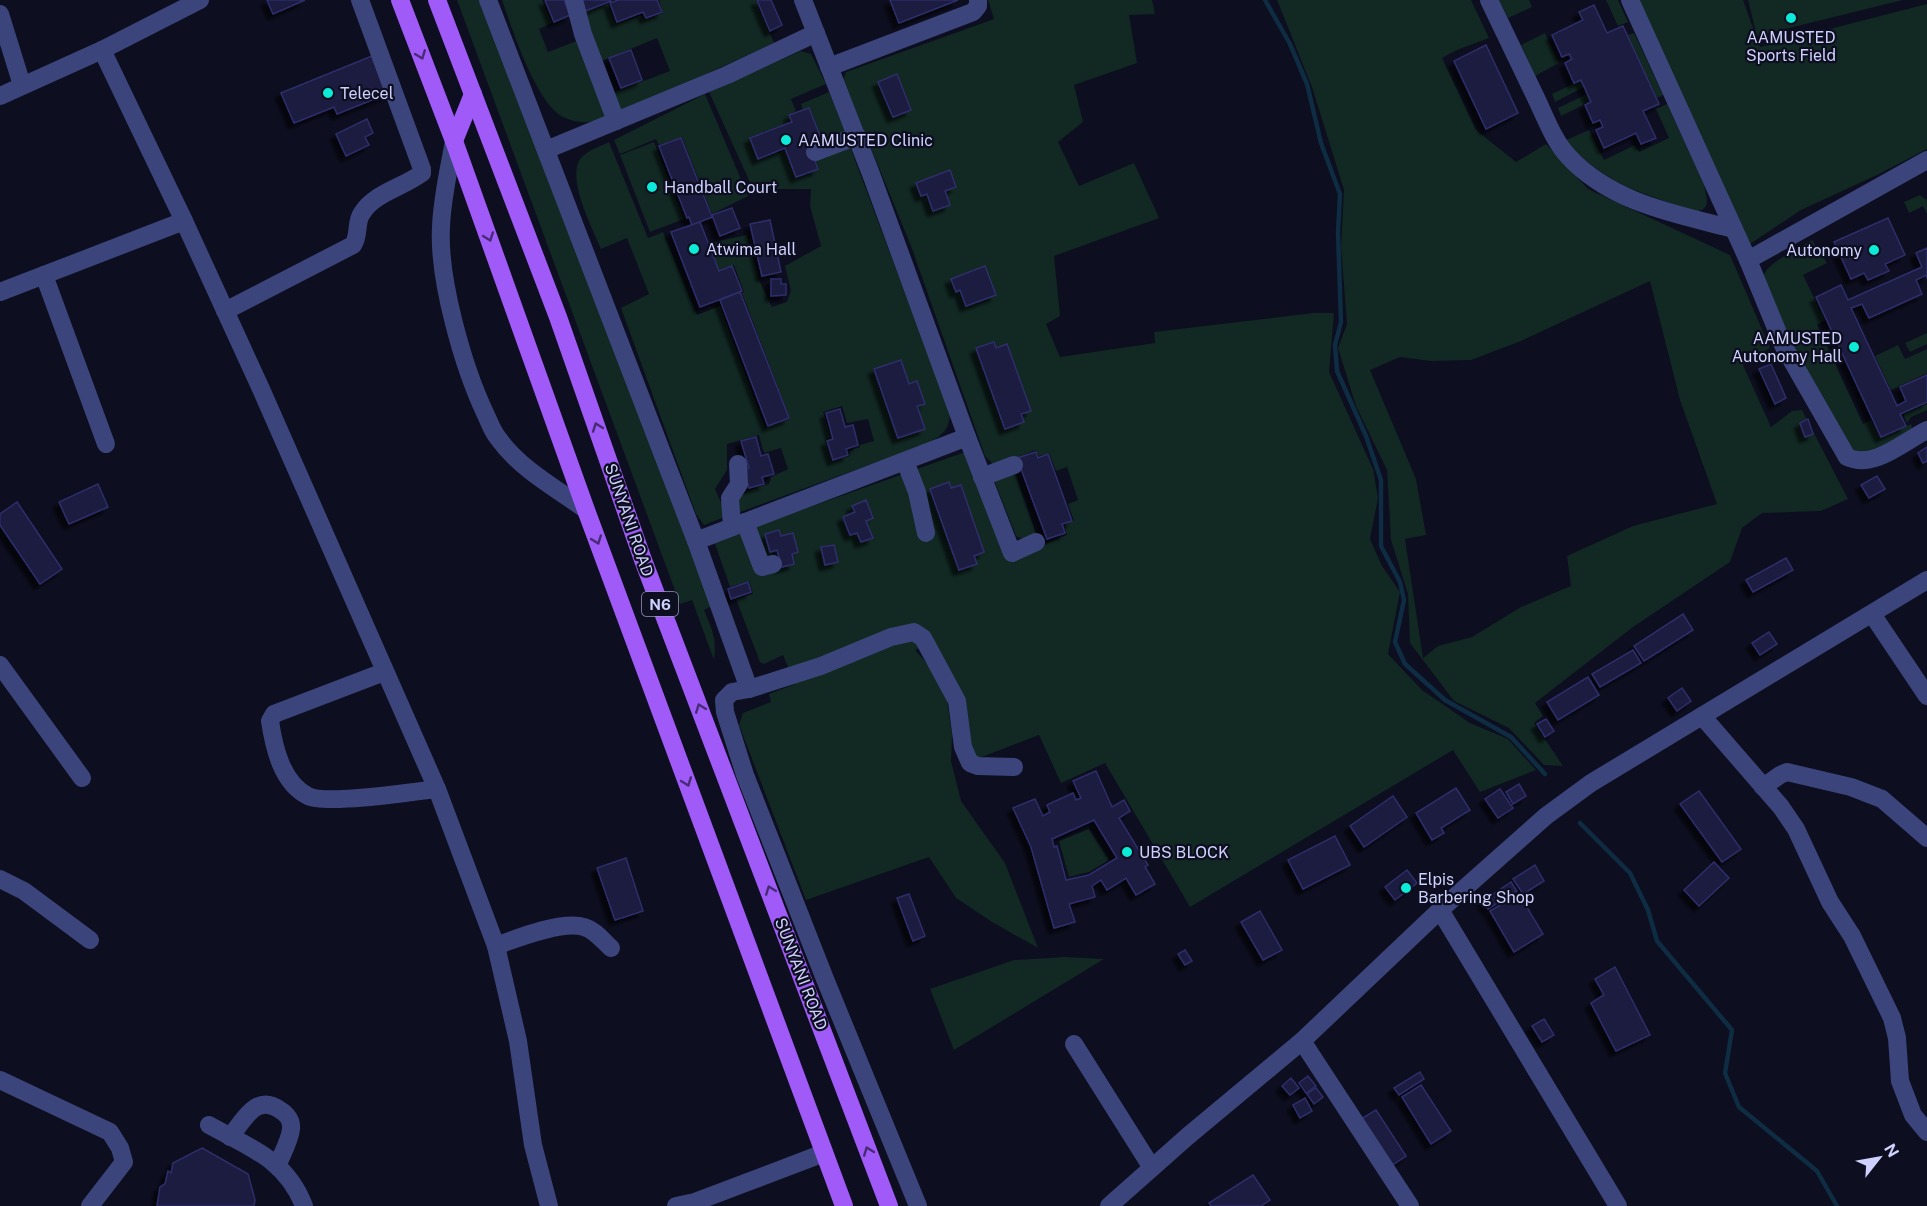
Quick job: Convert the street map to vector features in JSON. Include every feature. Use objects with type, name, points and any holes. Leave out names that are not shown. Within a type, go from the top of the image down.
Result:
[{"type":"main road","name":"N6","points":[[400,0],[454,141],[586,510],[844,1206]]},
{"type":"main road","name":"SUNYANI ROAD","points":[[437,0],[558,317],[643,560],[890,1206]]},
{"type":"main road","points":[[454,141],[473,94]]},
{"type":"street","points":[[225,311],[353,245],[357,239],[359,216],[367,205],[422,173],[360,0]]},
{"type":"street","points":[[488,0],[696,541],[749,689]]},
{"type":"street","points":[[574,0],[583,34],[616,121]]},
{"type":"street","points":[[804,0],[1012,553],[1036,542]]},
{"type":"street","points":[[829,67],[973,12],[978,6],[978,0]]},
{"type":"street","points":[[1489,0],[1553,134],[1566,155],[1590,177],[1620,194],[1654,208],[1734,229]]},
{"type":"street","points":[[1630,0],[1748,260],[1783,345],[1847,457],[1854,461],[1874,458],[1927,430]]},
{"type":"street","points":[[0,96],[102,50],[196,1]]},
{"type":"street","points":[[0,14],[22,85]]},
{"type":"street","points":[[546,150],[727,75],[816,33]]},
{"type":"street","points":[[102,50],[225,311],[437,789],[496,946],[518,1041],[533,1145],[549,1206]]},
{"type":"street","points":[[815,152],[856,136]]},
{"type":"street","points":[[454,141],[443,197],[441,229],[443,266],[452,312],[475,391],[496,436],[518,461],[586,510]]},
{"type":"street","points":[[1748,260],[1927,160]]},
{"type":"street","points":[[0,292],[184,221]]},
{"type":"street","points":[[44,275],[106,444]]},
{"type":"street","points":[[696,541],[967,437]]},
{"type":"street","points":[[905,461],[917,492],[926,533]]},
{"type":"street","points":[[738,464],[739,484],[730,498],[739,525],[762,567],[773,564]]},
{"type":"street","points":[[982,477],[1014,465]]},
{"type":"street","points":[[1109,1206],[1302,1041],[1440,910],[1546,816],[1591,783],[1927,580]]},
{"type":"street","points":[[1872,614],[1927,696]]},
{"type":"street","points":[[918,1206],[745,776],[725,712],[724,700],[732,692],[749,689],[821,666],[891,637],[914,632],[923,638],[957,700],[963,747],[970,763],[978,766],[1014,767]]},
{"type":"street","points":[[0,665],[82,778]]},
{"type":"street","points":[[384,672],[274,714],[270,721],[279,760],[291,783],[310,798],[336,799],[399,795],[437,789]]},
{"type":"street","points":[[1702,716],[1781,807],[1796,829],[1830,902],[1852,936],[1892,1018],[1897,1038],[1900,1081],[1913,1114],[1927,1132]]},
{"type":"street","points":[[1763,787],[1787,772],[1851,787],[1882,800],[1927,838]]},
{"type":"street","points":[[0,879],[24,891],[90,940]]},
{"type":"street","points":[[1440,910],[1618,1206]]},
{"type":"street","points":[[496,946],[531,933],[582,926],[592,931],[611,948]]},
{"type":"street","points":[[1302,1041],[1410,1206]]},
{"type":"street","points":[[1074,1044],[1152,1168]]},
{"type":"street","points":[[0,1080],[110,1132],[120,1148],[124,1161],[90,1206]]},
{"type":"street","points":[[230,1137],[257,1106],[268,1103],[277,1107],[289,1118],[291,1130],[278,1164]]},
{"type":"street","points":[[209,1125],[278,1164],[304,1206]]},
{"type":"street","points":[[676,1206],[694,1204],[825,1153]]},
{"type":"green space","points":[[457,0],[481,0],[714,605],[704,610],[713,634],[714,660],[692,600],[680,604]]},
{"type":"green space","points":[[502,0],[542,0],[552,23],[539,29],[548,52],[579,40],[605,115],[604,119],[578,122],[563,117],[553,109],[543,97],[526,64]]},
{"type":"green space","points":[[659,0],[756,0],[774,43],[622,111],[612,93],[670,71],[657,38],[599,62],[581,13],[608,4],[616,24],[642,15],[645,20],[663,13]]},
{"type":"green space","points":[[988,0],[1152,0],[1155,14],[1129,15],[1137,63],[1074,85],[1083,122],[1058,142],[1079,186],[1134,163],[1159,218],[1054,256],[1060,316],[1046,324],[1060,357],[1155,343],[1154,332],[1313,313],[1334,313],[1329,372],[1373,469],[1378,498],[1370,539],[1382,566],[1400,592],[1388,654],[1422,690],[1470,723],[1508,739],[1536,770],[1480,792],[1453,750],[1190,907],[1105,763],[1061,783],[1039,735],[974,760],[930,644],[915,650],[930,667],[946,694],[952,734],[951,761],[961,801],[1005,863],[1038,948],[956,898],[929,857],[806,900],[739,725],[743,713],[771,702],[769,694],[795,684],[783,655],[764,664],[760,662],[736,599],[753,594],[749,581],[730,587],[714,541],[965,452],[1008,559],[1067,535],[1064,525],[1074,521],[1068,504],[1078,500],[1067,467],[1056,471],[1049,453],[1039,456],[1036,450],[995,466],[985,456],[911,246],[843,80],[846,72],[994,19]]},
{"type":"green space","points":[[1277,0],[1471,0],[1489,38],[1442,58],[1476,130],[1516,162],[1546,144],[1588,189],[1730,255],[1770,348],[1743,365],[1771,427],[1792,411],[1802,410],[1848,499],[1821,511],[1762,513],[1742,528],[1730,562],[1633,627],[1535,703],[1543,716],[1534,723],[1563,766],[1544,765],[1509,728],[1454,701],[1410,643],[1408,594],[1391,540],[1387,470],[1356,406],[1338,348],[1347,324],[1341,247],[1344,190],[1312,87]],"holes":[[[1650,281],[1680,400],[1717,504],[1633,526],[1567,556],[1571,586],[1521,607],[1472,637],[1438,646],[1423,658],[1405,539],[1426,535],[1416,479],[1370,370],[1400,357],[1431,361],[1471,360],[1521,341]]]},
{"type":"green space","points":[[1499,0],[1529,0],[1532,7],[1508,18]]},
{"type":"green space","points":[[1606,0],[1618,0],[1628,22],[1618,26]]},
{"type":"green space","points":[[1638,0],[1743,0],[1760,47],[1927,4],[1927,149],[1801,210],[1750,244]]},
{"type":"green space","name":"AAMUSTED Sports Field","points":[[1748,0],[1903,0],[1757,36]]},
{"type":"green space","points":[[1545,33],[1559,63],[1535,76],[1521,45]]},
{"type":"green space","points":[[1634,33],[1663,95],[1657,98],[1628,35]]},
{"type":"green space","points":[[801,51],[811,54],[826,84],[791,99],[796,111],[788,115],[790,122],[750,137],[758,160],[785,150],[796,178],[819,169],[814,157],[849,144],[950,413],[945,430],[931,442],[735,514],[741,496],[769,484],[771,477],[788,469],[781,448],[764,453],[759,435],[727,444],[727,470],[715,489],[727,516],[704,525],[696,514],[621,308],[649,294],[627,238],[601,249],[581,201],[576,174],[578,163],[584,155],[609,142],[648,238],[663,232],[697,315],[720,306],[765,428],[790,419],[742,293],[744,292],[734,265],[719,270],[709,243],[747,235],[759,280],[772,307],[787,302],[791,290],[785,266],[821,246],[810,206],[811,189],[753,189],[709,92]],"holes":[[[842,406],[847,423],[868,419],[874,441],[860,445],[849,451],[850,456],[832,462],[825,440],[831,438],[823,412]]]},
{"type":"green space","points":[[1581,80],[1584,87],[1555,102],[1552,94]]},
{"type":"green space","points":[[829,92],[846,134],[823,142],[810,108],[803,110],[801,104]]},
{"type":"green space","points":[[705,94],[748,196],[712,214],[682,137],[659,145],[656,139],[620,154],[614,140]]},
{"type":"green space","points":[[1587,94],[1591,101],[1561,116],[1558,108]]},
{"type":"green space","points":[[1667,104],[1704,185],[1707,199],[1706,206],[1702,210],[1694,212],[1627,187],[1589,163],[1566,140],[1589,130],[1604,160],[1635,145],[1639,152],[1669,138],[1656,109]]},
{"type":"green space","name":"Handball Court","points":[[654,142],[684,219],[650,232],[620,155]]},
{"type":"green space","points":[[1920,195],[1927,200],[1927,214],[1923,206],[1909,213],[1904,202]]},
{"type":"green space","points":[[1812,240],[1827,263],[1803,275],[1825,320],[1817,325],[1863,424],[1871,420],[1881,438],[1911,424],[1913,432],[1863,457],[1853,456],[1769,304],[1765,289],[1766,270],[1778,260]]},
{"type":"green space","points":[[1927,333],[1927,344],[1910,352],[1905,343]]},
{"type":"green space","points":[[1898,345],[1905,359],[1927,349],[1927,373],[1891,390],[1875,356]]},
{"type":"green space","points":[[1927,404],[1927,410],[1911,417],[1907,423],[1903,414]]},
{"type":"green space","points":[[1014,470],[1036,534],[1023,539],[1016,536],[994,480]]},
{"type":"green space","points":[[1089,829],[1109,860],[1089,872],[1069,877],[1059,841]]},
{"type":"green space","points":[[1066,957],[1104,959],[954,1050],[930,989],[1014,960]]},
{"type":"building","points":[[267,0],[305,0],[273,14]]},
{"type":"building","points":[[545,0],[564,0],[570,15],[554,22]]},
{"type":"building","points":[[578,0],[610,0],[611,1],[583,12]]},
{"type":"building","points":[[618,0],[657,0],[662,12],[646,18],[643,12],[617,22],[610,3]]},
{"type":"building","points":[[757,0],[771,0],[782,25],[770,31]]},
{"type":"building","points":[[890,0],[958,0],[899,23]]},
{"type":"building","points":[[1594,5],[1607,33],[1623,26],[1659,104],[1643,111],[1656,138],[1641,144],[1636,133],[1604,148],[1596,130],[1603,127],[1600,120],[1593,123],[1585,105],[1591,102],[1581,80],[1574,83],[1565,63],[1572,59],[1569,54],[1562,57],[1552,35],[1583,20],[1579,12]]},
{"type":"building","points":[[1486,45],[1518,113],[1486,129],[1454,61]]},
{"type":"building","points":[[631,50],[642,80],[621,88],[609,58]]},
{"type":"building","points":[[372,56],[387,94],[337,114],[334,107],[294,123],[281,93]]},
{"type":"building","points":[[897,74],[911,110],[893,117],[878,82]]},
{"type":"building","name":"AAMUSTED Clinic","points":[[809,108],[823,143],[810,148],[818,169],[796,177],[785,148],[758,159],[750,138],[792,122],[789,115]]},
{"type":"building","points":[[367,119],[373,133],[365,137],[369,145],[346,156],[336,134]]},
{"type":"building","points":[[681,138],[712,217],[692,225],[689,217],[687,218],[659,146]]},
{"type":"building","points":[[950,170],[956,187],[945,191],[950,205],[933,211],[927,194],[921,196],[916,183]]},
{"type":"building","points":[[732,208],[740,228],[720,236],[712,215]]},
{"type":"building","points":[[1888,218],[1905,255],[1885,264],[1889,271],[1868,280],[1864,273],[1851,279],[1834,242]]},
{"type":"building","points":[[770,220],[781,272],[762,276],[750,224]]},
{"type":"building","name":"Atwima Hall","points":[[700,222],[719,271],[732,266],[742,291],[700,307],[671,232]]},
{"type":"building","name":"AAMUSTED Autonomy Hall","points":[[1927,248],[1927,278],[1926,275],[1916,280],[1922,294],[1869,318],[1862,304],[1851,308],[1897,406],[1906,401],[1900,387],[1927,375],[1927,402],[1900,414],[1906,426],[1881,437],[1816,297],[1841,285],[1848,300],[1922,267],[1916,253]]},
{"type":"building","points":[[985,266],[996,295],[966,306],[960,290],[956,292],[951,279]]},
{"type":"building","points":[[771,279],[781,279],[781,284],[786,284],[786,295],[771,296]]},
{"type":"building","points":[[740,292],[789,418],[768,426],[720,300]]},
{"type":"building","points":[[994,342],[996,348],[1007,344],[1031,411],[1021,414],[1024,422],[1005,429],[976,348]]},
{"type":"building","points":[[901,360],[909,384],[917,381],[925,404],[917,406],[925,429],[898,438],[874,369]]},
{"type":"building","points":[[1771,364],[1786,398],[1775,404],[1759,369]]},
{"type":"building","points":[[840,409],[845,427],[853,425],[858,445],[846,449],[848,455],[833,460],[827,441],[833,439],[826,413]]},
{"type":"building","points":[[1808,419],[1813,434],[1805,437],[1800,423]]},
{"type":"building","points":[[756,437],[761,456],[768,454],[774,474],[762,477],[764,484],[749,488],[743,469],[749,468],[741,441]]},
{"type":"building","points":[[1927,447],[1927,461],[1923,463],[1918,453]]},
{"type":"building","points":[[1036,452],[1038,458],[1048,454],[1072,521],[1062,524],[1065,533],[1047,539],[1017,458]]},
{"type":"building","points":[[1877,476],[1885,489],[1869,498],[1861,485]]},
{"type":"building","points":[[949,482],[951,488],[961,485],[984,552],[974,556],[977,564],[959,570],[930,489]]},
{"type":"building","points":[[98,484],[108,507],[69,524],[59,502]]},
{"type":"building","points":[[866,500],[873,518],[866,521],[873,538],[861,542],[857,533],[850,535],[843,517],[855,512],[852,506]]},
{"type":"building","points":[[17,502],[62,569],[40,584],[0,525],[0,514]]},
{"type":"building","points":[[779,530],[781,536],[793,533],[798,552],[792,554],[794,564],[782,567],[777,550],[770,552],[765,534]]},
{"type":"building","points":[[834,545],[838,562],[825,565],[821,547]]},
{"type":"building","points":[[1786,558],[1793,570],[1753,592],[1746,580]]},
{"type":"building","points":[[748,582],[751,592],[731,599],[728,589]]},
{"type":"building","points":[[1683,614],[1693,630],[1644,661],[1634,646]]},
{"type":"building","points":[[1769,632],[1777,644],[1760,655],[1752,643]]},
{"type":"building","points":[[1633,650],[1641,663],[1600,687],[1592,674]]},
{"type":"building","points":[[1588,677],[1599,695],[1558,720],[1547,702]]},
{"type":"building","points":[[1682,688],[1691,701],[1677,711],[1668,698]]},
{"type":"building","points":[[1546,719],[1554,731],[1545,737],[1537,724]]},
{"type":"building","name":"UBS BLOCK","points":[[1096,771],[1112,807],[1124,800],[1130,811],[1119,818],[1148,865],[1145,867],[1155,884],[1136,895],[1126,878],[1107,890],[1101,880],[1092,886],[1095,897],[1069,904],[1075,922],[1054,928],[1031,847],[1013,808],[1035,799],[1043,816],[1050,812],[1047,805],[1073,793],[1076,800],[1081,798],[1073,781]],"holes":[[[1094,820],[1117,858],[1089,875],[1066,880],[1057,846],[1054,847],[1052,839]]]},
{"type":"building","points":[[1519,784],[1526,796],[1513,804],[1506,792]]},
{"type":"building","points":[[1456,788],[1470,810],[1441,828],[1444,833],[1432,840],[1416,813]]},
{"type":"building","points":[[1500,789],[1513,808],[1498,818],[1485,799]]},
{"type":"building","points":[[1699,791],[1741,849],[1722,862],[1680,804]]},
{"type":"building","points":[[1393,796],[1407,817],[1364,847],[1350,826]]},
{"type":"building","points":[[1335,836],[1350,865],[1303,889],[1288,860]]},
{"type":"building","points":[[626,858],[643,911],[615,920],[597,868]]},
{"type":"building","points":[[1714,862],[1729,878],[1699,906],[1684,890]]},
{"type":"building","points":[[1535,865],[1544,881],[1523,894],[1513,879]]},
{"type":"building","points":[[1407,870],[1417,883],[1395,900],[1385,887]]},
{"type":"building","points":[[1511,882],[1517,891],[1488,909],[1483,901]]},
{"type":"building","points":[[909,894],[925,936],[913,941],[897,898]]},
{"type":"building","points":[[1519,894],[1543,934],[1514,952],[1490,911]]},
{"type":"building","points":[[1260,911],[1282,950],[1263,960],[1241,922]]},
{"type":"building","points":[[1185,950],[1192,961],[1185,965],[1178,954]]},
{"type":"building","points":[[1615,967],[1650,1035],[1616,1051],[1591,1003],[1604,995],[1595,979]]},
{"type":"building","points":[[1544,1019],[1554,1035],[1542,1042],[1532,1026]]},
{"type":"building","points":[[1420,1072],[1424,1079],[1399,1095],[1394,1088]]},
{"type":"building","points":[[1308,1076],[1316,1086],[1306,1093],[1299,1083]]},
{"type":"building","points":[[1291,1078],[1299,1088],[1290,1095],[1282,1086]]},
{"type":"building","points":[[1421,1085],[1451,1131],[1431,1144],[1402,1097]]},
{"type":"building","points":[[1316,1088],[1323,1097],[1314,1104],[1307,1094]]},
{"type":"building","points":[[1305,1098],[1312,1111],[1300,1118],[1293,1105]]},
{"type":"building","points":[[1376,1110],[1406,1156],[1391,1166],[1361,1119]]},
{"type":"building","points":[[202,1148],[248,1174],[255,1200],[254,1206],[157,1206],[160,1187],[165,1184],[168,1171],[171,1173],[173,1163]]},
{"type":"building","points":[[1253,1175],[1270,1200],[1261,1206],[1211,1206],[1209,1203]]},
{"type":"waterway","points":[[1265,0],[1290,44],[1307,84],[1321,143],[1340,194],[1338,232],[1341,322],[1335,345],[1337,371],[1366,436],[1381,480],[1381,546],[1400,582],[1404,600],[1395,642],[1405,664],[1445,700],[1511,737],[1545,774]]},
{"type":"waterway","points":[[1580,823],[1630,873],[1648,910],[1657,941],[1732,1030],[1725,1073],[1739,1107],[1817,1171],[1837,1206]]},
{"type":"place","name":"AAMUSTED Sports Field","points":[[1791,18]]},
{"type":"place","name":"Telecel","points":[[328,93]]},
{"type":"place","name":"AAMUSTED Clinic","points":[[786,140]]},
{"type":"place","name":"Handball Court","points":[[652,187]]},
{"type":"place","name":"Atwima Hall","points":[[694,249]]},
{"type":"place","name":"Autonomy","points":[[1874,250]]},
{"type":"place","name":"AAMUSTED Autonomy Hall","points":[[1854,347]]},
{"type":"place","name":"UBS BLOCK","points":[[1127,852]]},
{"type":"place","name":"Elpis Barbering Shop","points":[[1406,888]]}]
